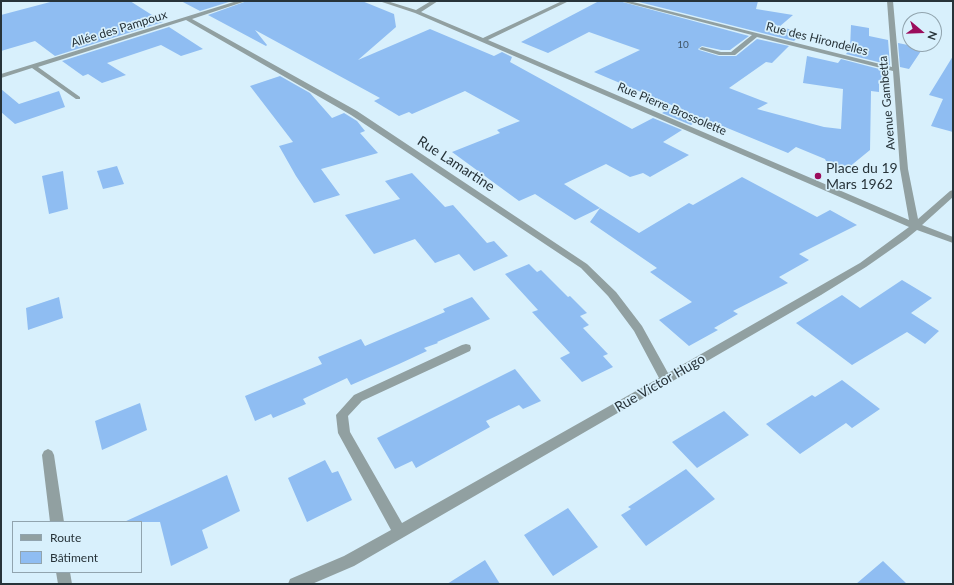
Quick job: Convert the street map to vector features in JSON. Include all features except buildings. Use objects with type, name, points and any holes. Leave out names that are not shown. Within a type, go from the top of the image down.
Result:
[{"type":"street","name":"Allée des Pampoux","points":[[1,76],[243,1]]},
{"type":"street","name":"Rue Pierre Brossolette","points":[[382,1],[417,12],[484,40],[915,226],[953,240]]},
{"type":"street","points":[[417,12],[435,1]]},
{"type":"street","points":[[484,40],[566,1]]},
{"type":"street","name":"Rue des Hirondelles","points":[[623,1],[895,70]]},
{"type":"street","name":"Avenue Gambetta","points":[[890,1],[904,169],[915,226]]},
{"type":"street","name":"Rue Lamartine","points":[[188,19],[354,113],[584,266],[612,294],[638,329],[666,380]]},
{"type":"street","name":"Rue des Hirondelles","points":[[702,49],[721,54],[733,54],[756,35]]},
{"type":"street","points":[[34,67],[78,98]]},
{"type":"street","name":"Rue Victor Hugo","points":[[296,584],[349,561],[399,531],[666,380],[856,269],[904,237],[953,193]]},
{"type":"street","points":[[399,531],[344,433],[342,415],[358,398],[466,348]]},
{"type":"street","points":[[48,455],[57,521]]},
{"type":"street","points":[[63,573],[65,584]]},
{"type":"place","name":"Place du 19 Mars 1962","points":[[818,176]]}]
